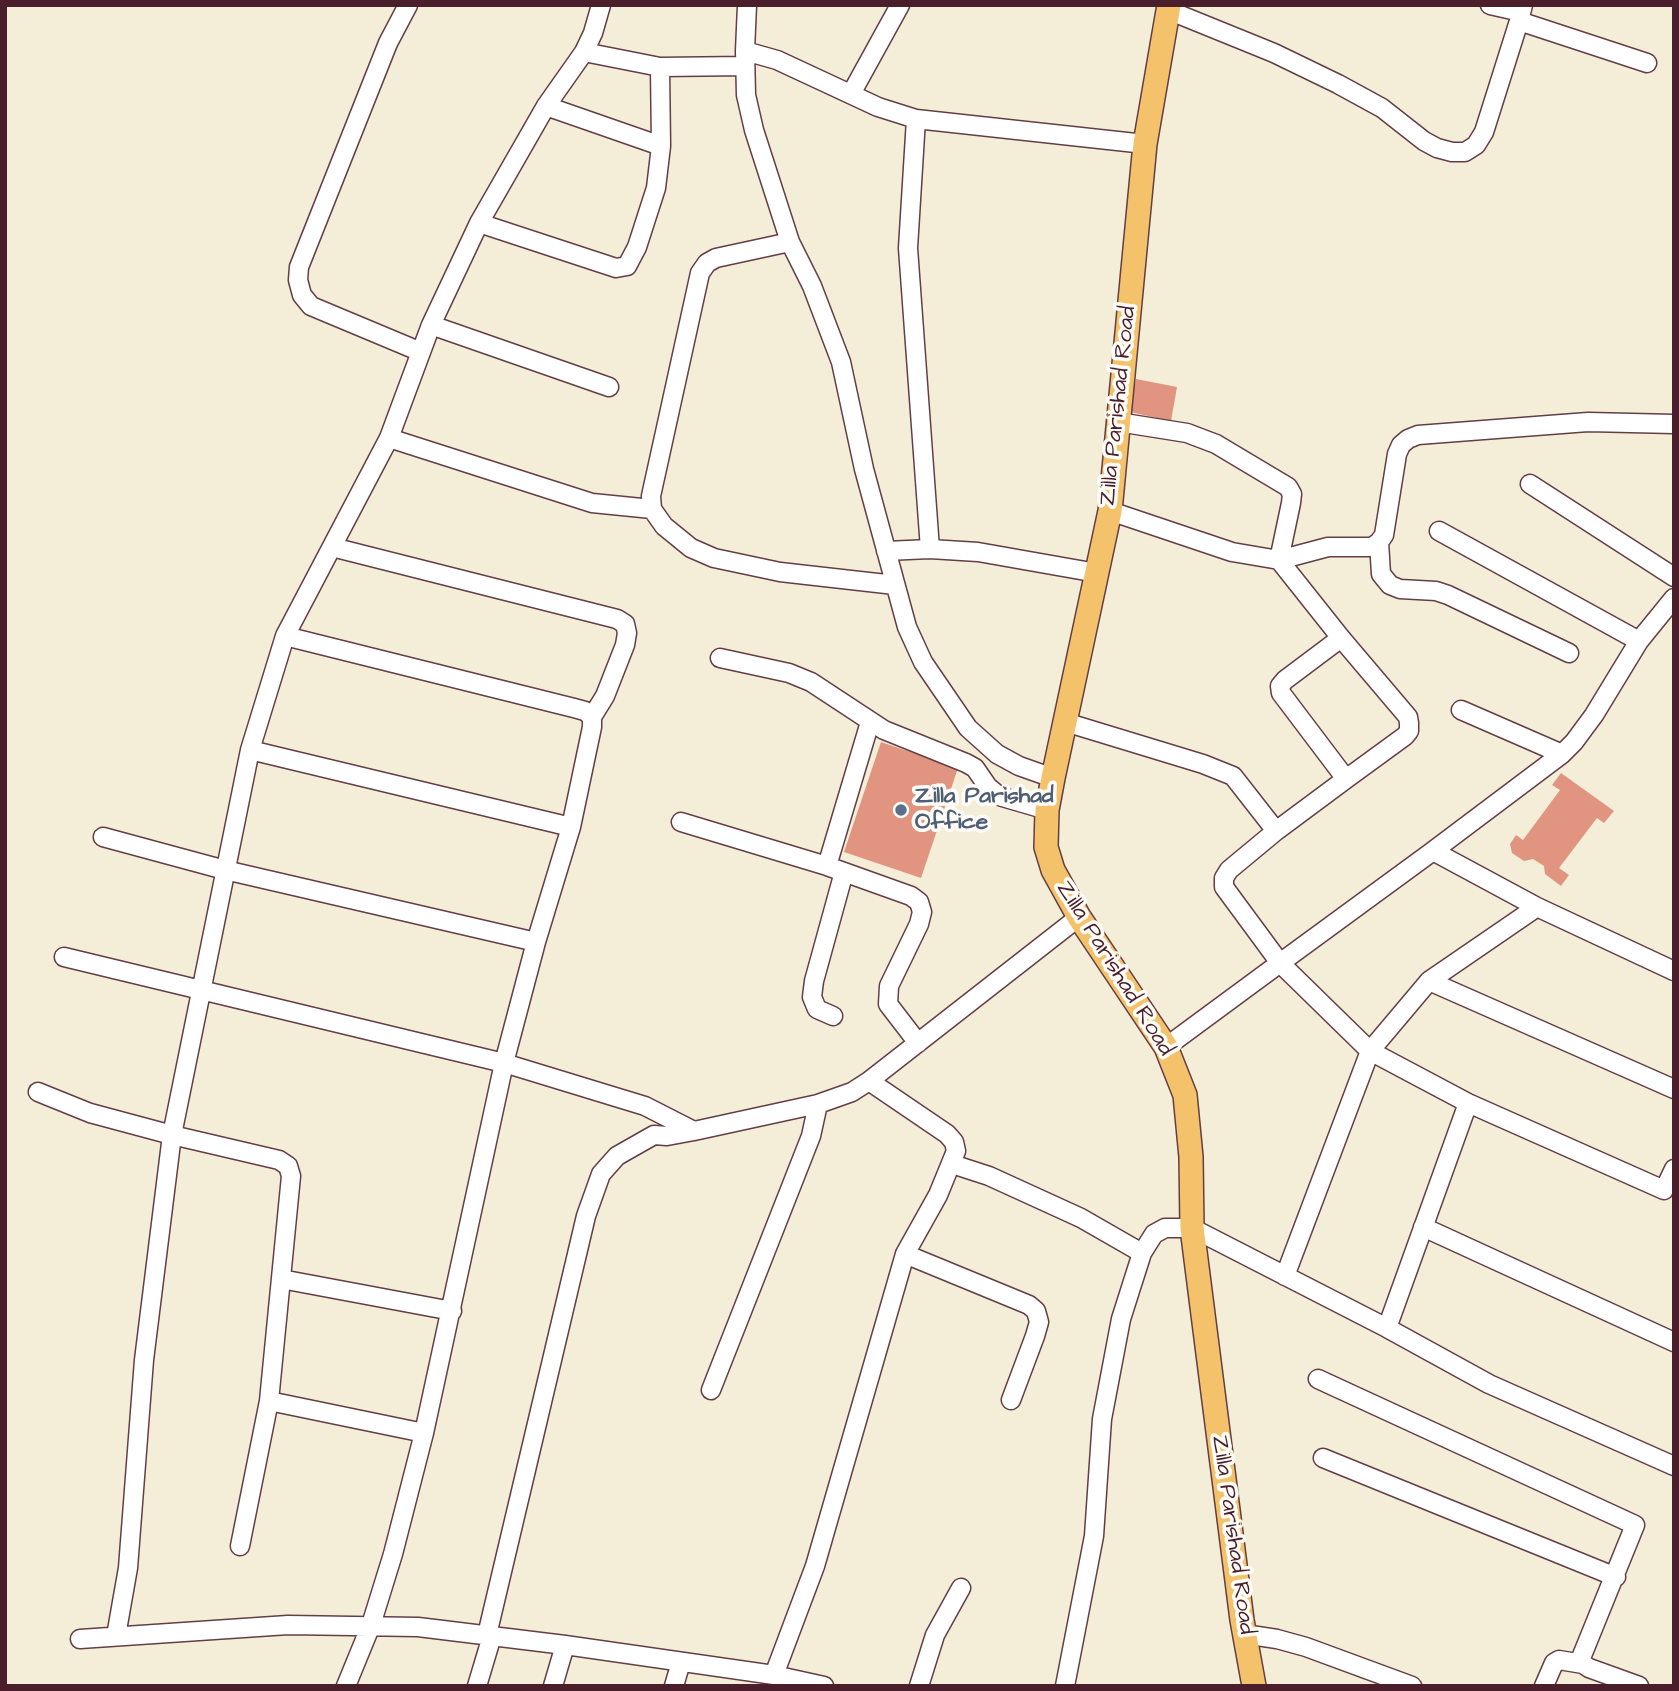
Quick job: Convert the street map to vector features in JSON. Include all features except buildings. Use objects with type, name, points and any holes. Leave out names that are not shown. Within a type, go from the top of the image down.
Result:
[{"type":"main road","name":"Zilla Parishad Road","points":[[1169,8],[1145,144],[1110,511],[1053,778],[1047,810],[1046,847],[1052,870],[1080,917],[1166,1047],[1185,1095],[1191,1157],[1192,1228],[1244,1634],[1254,1686]]},
{"type":"street","points":[[408,5],[388,43],[299,267],[298,280],[302,295],[311,306],[421,352]]},
{"type":"street","points":[[116,1636],[128,1568],[145,1348],[172,1135],[250,750],[285,636],[389,438],[431,325],[479,223],[546,106],[584,52],[601,5]]},
{"type":"street","points":[[747,5],[746,95],[754,130],[790,243],[812,286],[841,362],[864,468],[907,628],[923,662],[946,700],[968,728],[997,754],[1019,766],[1053,778]]},
{"type":"street","points":[[851,94],[900,5]]},
{"type":"street","points":[[1490,5],[1521,13],[1647,63]]},
{"type":"street","points":[[1169,8],[1273,52],[1338,84],[1382,108],[1424,141],[1452,152],[1465,152],[1476,145],[1484,132],[1521,13]]},
{"type":"street","points":[[584,52],[660,67],[745,58],[777,60],[878,107],[916,119],[1145,144]]},
{"type":"street","points":[[479,223],[616,268],[627,266],[656,188],[660,146],[660,67]]},
{"type":"street","points":[[546,106],[660,146]]},
{"type":"street","points":[[916,119],[908,248],[930,549]]},
{"type":"street","points":[[790,243],[716,258],[707,263],[699,273],[651,496],[652,509],[664,526],[691,548],[714,558],[779,572],[895,585]]},
{"type":"street","points":[[431,325],[609,387]]},
{"type":"street","points":[[1118,422],[1186,433],[1216,444],[1288,487],[1292,494],[1279,560],[1408,717],[1409,731],[1405,736],[1276,831],[1229,870],[1224,878],[1224,887],[1280,963],[1370,1051],[1468,1103],[1664,1190],[1674,1169]]},
{"type":"street","points":[[1110,511],[1232,552],[1279,560],[1328,547],[1373,547],[1384,535],[1397,454],[1408,439],[1418,435],[1588,422],[1674,424]]},
{"type":"street","points":[[389,438],[592,503],[652,509]]},
{"type":"street","points":[[1530,484],[1674,577]]},
{"type":"street","points":[[1439,531],[1639,641]]},
{"type":"street","points":[[1379,542],[1381,574],[1391,585],[1400,589],[1436,591],[1448,595],[1569,653]]},
{"type":"street","points":[[332,547],[617,619],[625,624],[627,633],[605,696],[592,717],[571,827],[536,942],[504,1063],[424,1433],[393,1555],[371,1625],[346,1686]]},
{"type":"street","points":[[886,551],[930,549],[978,552],[1097,573]]},
{"type":"street","points":[[1166,1047],[1562,754],[1594,715],[1639,641],[1674,598]]},
{"type":"street","points":[[285,636],[585,711],[592,717]]},
{"type":"street","points":[[1341,638],[1280,686],[1281,693],[1346,779]]},
{"type":"street","points":[[720,658],[789,673],[811,682],[884,730],[975,768],[988,787],[999,796],[1047,810]]},
{"type":"street","points":[[1461,710],[1562,754]]},
{"type":"street","points":[[833,1016],[817,1009],[812,997],[814,981],[836,869],[870,722]]},
{"type":"street","points":[[1065,722],[1203,764],[1233,776],[1276,831]]},
{"type":"street","points":[[250,750],[571,827]]},
{"type":"street","points":[[681,822],[836,869],[911,896],[919,902],[922,912],[919,924],[890,986],[888,1004],[918,1043]]},
{"type":"street","points":[[103,837],[225,870],[536,942]]},
{"type":"street","points":[[1433,850],[1537,907],[1674,971]]},
{"type":"street","points":[[1285,1276],[1370,1051],[1429,981],[1537,907]]},
{"type":"street","points":[[478,1686],[492,1636],[586,1216],[601,1174],[617,1156],[654,1135],[667,1136],[694,1131],[818,1104],[852,1092],[1080,917]]},
{"type":"street","points":[[64,957],[504,1063],[645,1106],[694,1131]]},
{"type":"street","points":[[1429,981],[1674,1089]]},
{"type":"street","points":[[774,1675],[815,1566],[905,1254],[938,1195],[956,1151],[954,1142],[947,1134],[869,1081]]},
{"type":"street","points":[[38,1092],[90,1113],[279,1160],[288,1166],[290,1177],[269,1401],[240,1546]]},
{"type":"street","points":[[1387,1328],[1468,1103]]},
{"type":"street","points":[[711,1390],[811,1136],[818,1104]]},
{"type":"street","points":[[952,1164],[989,1176],[1057,1207],[1142,1253]]},
{"type":"street","points":[[1423,1227],[1674,1342]]},
{"type":"street","points":[[1065,1686],[1094,1536],[1102,1419],[1121,1319],[1142,1253],[1154,1234],[1165,1228],[1192,1228],[1387,1328],[1489,1384],[1674,1466]]},
{"type":"street","points":[[905,1254],[1030,1305],[1036,1311],[1039,1322],[1012,1401]]},
{"type":"street","points":[[281,1279],[452,1311]]},
{"type":"street","points":[[1318,1379],[1635,1525],[1616,1577],[1583,1651],[1583,1664]]},
{"type":"street","points":[[269,1401],[424,1433]]},
{"type":"street","points":[[1323,1458],[1616,1577]]},
{"type":"street","points":[[919,1686],[935,1635],[961,1588]]},
{"type":"street","points":[[80,1639],[288,1625],[418,1627],[774,1675],[797,1683],[824,1686]]},
{"type":"street","points":[[1244,1634],[1306,1647],[1412,1686]]},
{"type":"street","points":[[553,1686],[565,1645]]},
{"type":"street","points":[[1544,1686],[1554,1663],[1559,1660],[1583,1664],[1639,1686]]},
{"type":"street","points":[[674,1686],[681,1662]]},
{"type":"place","name":"Zilla Parishad Office","points":[[901,810]]}]
